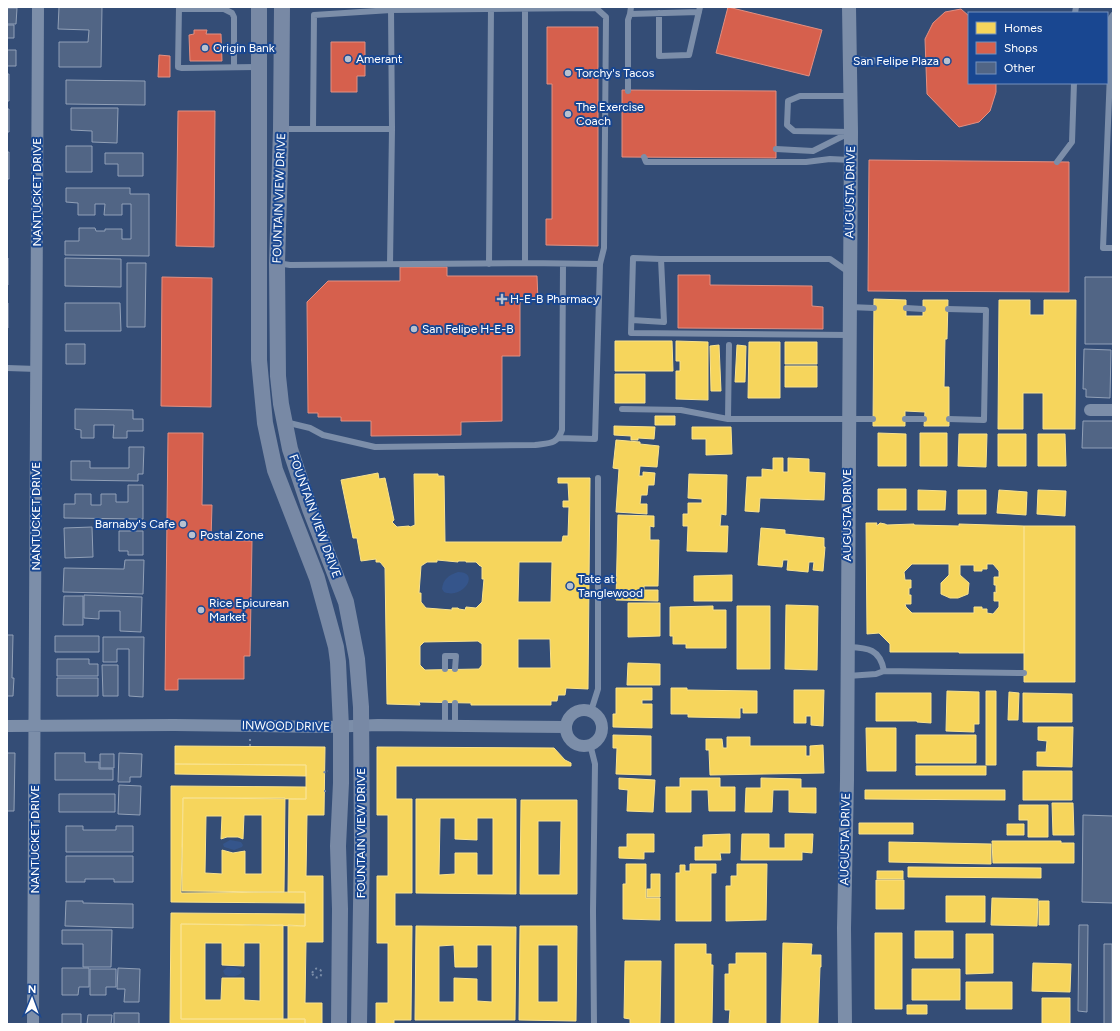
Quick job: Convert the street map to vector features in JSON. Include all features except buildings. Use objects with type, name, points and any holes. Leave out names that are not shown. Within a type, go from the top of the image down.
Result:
[{"type":"main road","name":"FOUNTAIN VIEW DRIVE","points":[[260,7],[259,360],[265,423],[275,470],[317,578],[336,647],[340,676],[341,727],[338,846],[340,909],[339,1024]]},
{"type":"main road","name":"FOUNTAIN VIEW DRIVE","points":[[282,7],[281,129],[277,263],[278,376],[281,404],[290,449],[301,483],[346,602],[353,630],[357,659],[361,707],[362,846],[359,1024]]},
{"type":"main road","points":[[265,423],[285,422]]},
{"type":"main road","points":[[300,533],[317,525]]},
{"type":"main road","points":[[340,909],[360,909]]},
{"type":"street","name":"NANTUCKET DRIVE","points":[[33,1024],[38,7]]},
{"type":"street","name":"AUGUSTA DRIVE","points":[[845,1024],[844,928],[851,132],[849,7]]},
{"type":"street","points":[[1090,410],[1113,410]]},
{"type":"street","points":[[579,710],[591,711],[600,719],[601,731],[599,736],[590,744],[585,745],[574,742],[567,734],[566,728],[569,717],[579,710]]},
{"type":"street","name":"INWOOD DRIVE","points":[[7,726],[174,725],[341,727],[378,725],[566,728]]},
{"type":"lane","points":[[234,67],[234,17],[232,13],[224,9],[179,8],[178,67],[182,68],[260,67]]},
{"type":"lane","points":[[313,129],[314,15],[392,8],[596,8],[606,17],[604,248],[600,264],[595,439],[559,438]]},
{"type":"lane","points":[[390,264],[392,8]]},
{"type":"lane","points":[[489,264],[491,8]]},
{"type":"lane","points":[[525,8],[525,263]]},
{"type":"lane","points":[[628,90],[628,20],[630,10],[659,13],[699,10],[689,55],[659,56],[659,13]]},
{"type":"lane","points":[[1113,15],[1111,18],[1112,73],[1103,248],[1113,248]]},
{"type":"lane","points":[[850,59],[896,62]]},
{"type":"lane","points":[[1057,162],[1072,142],[1074,84]]},
{"type":"lane","points":[[850,96],[800,96],[788,101],[787,125],[794,131],[851,132]]},
{"type":"lane","points":[[281,129],[392,129]]},
{"type":"lane","points":[[776,149],[813,151],[851,132]]},
{"type":"lane","points":[[644,157],[646,162],[806,162],[830,159],[850,160]]},
{"type":"lane","points":[[1105,210],[1113,210]]},
{"type":"lane","points":[[849,335],[636,334],[630,332],[632,320],[634,258],[830,259],[850,273]]},
{"type":"lane","points":[[632,320],[664,322],[661,259]]},
{"type":"lane","points":[[277,263],[290,265],[525,263],[600,264]]},
{"type":"lane","points":[[285,422],[375,447],[535,445],[553,443],[559,438],[562,430],[563,264]]},
{"type":"lane","points":[[849,308],[874,308]]},
{"type":"lane","points":[[906,308],[923,309]]},
{"type":"lane","points":[[948,309],[986,310],[984,420],[949,420]]},
{"type":"lane","points":[[728,419],[729,345]]},
{"type":"lane","points":[[7,368],[37,368]]},
{"type":"lane","points":[[622,410],[681,410],[728,419],[873,419]]},
{"type":"lane","points":[[905,419],[924,419]]},
{"type":"lane","points":[[591,711],[598,689],[598,478]]},
{"type":"lane","points":[[847,647],[864,648],[876,653],[882,662],[884,671]]},
{"type":"lane","points":[[445,669],[445,656],[456,656],[455,669]]},
{"type":"lane","points":[[847,676],[876,674],[884,671],[1024,672]]},
{"type":"lane","points":[[445,702],[450,726]]},
{"type":"lane","points":[[450,726],[455,703]]},
{"type":"lane","points":[[590,744],[595,764],[593,911],[594,1024]]},
{"type":"path","points":[[317,968],[322,972],[320,976],[317,977],[313,976],[312,973],[314,969],[317,968]]},
{"type":"water","points":[[458,572],[465,573],[468,576],[469,580],[467,585],[457,592],[444,592],[442,589],[445,580],[449,576]]},
{"type":"water","points":[[230,840],[241,842],[243,845],[242,847],[234,850],[224,847],[223,844]]},
{"type":"water","points":[[227,967],[238,968],[242,972],[234,976],[225,975],[223,971]]},
{"type":"place","name":"Origin Bank","points":[[205,48]]},
{"type":"place","name":"Amerant","points":[[348,59]]},
{"type":"place","name":"San Felipe Plaza","points":[[947,61]]},
{"type":"place","name":"Torchy's Tacos","points":[[568,73]]},
{"type":"place","name":"The Exercise Coach","points":[[568,114]]},
{"type":"place","name":"H-E-B Pharmacy","points":[[502,299]]},
{"type":"place","name":"San Felipe H-E-B","points":[[414,329]]},
{"type":"place","name":"Barnaby's Cafe","points":[[183,524]]},
{"type":"place","name":"Postal Zone","points":[[192,535]]},
{"type":"place","name":"Tate at Tanglewood","points":[[570,586]]},
{"type":"place","name":"Rice Epicurean Market","points":[[201,610]]}]
